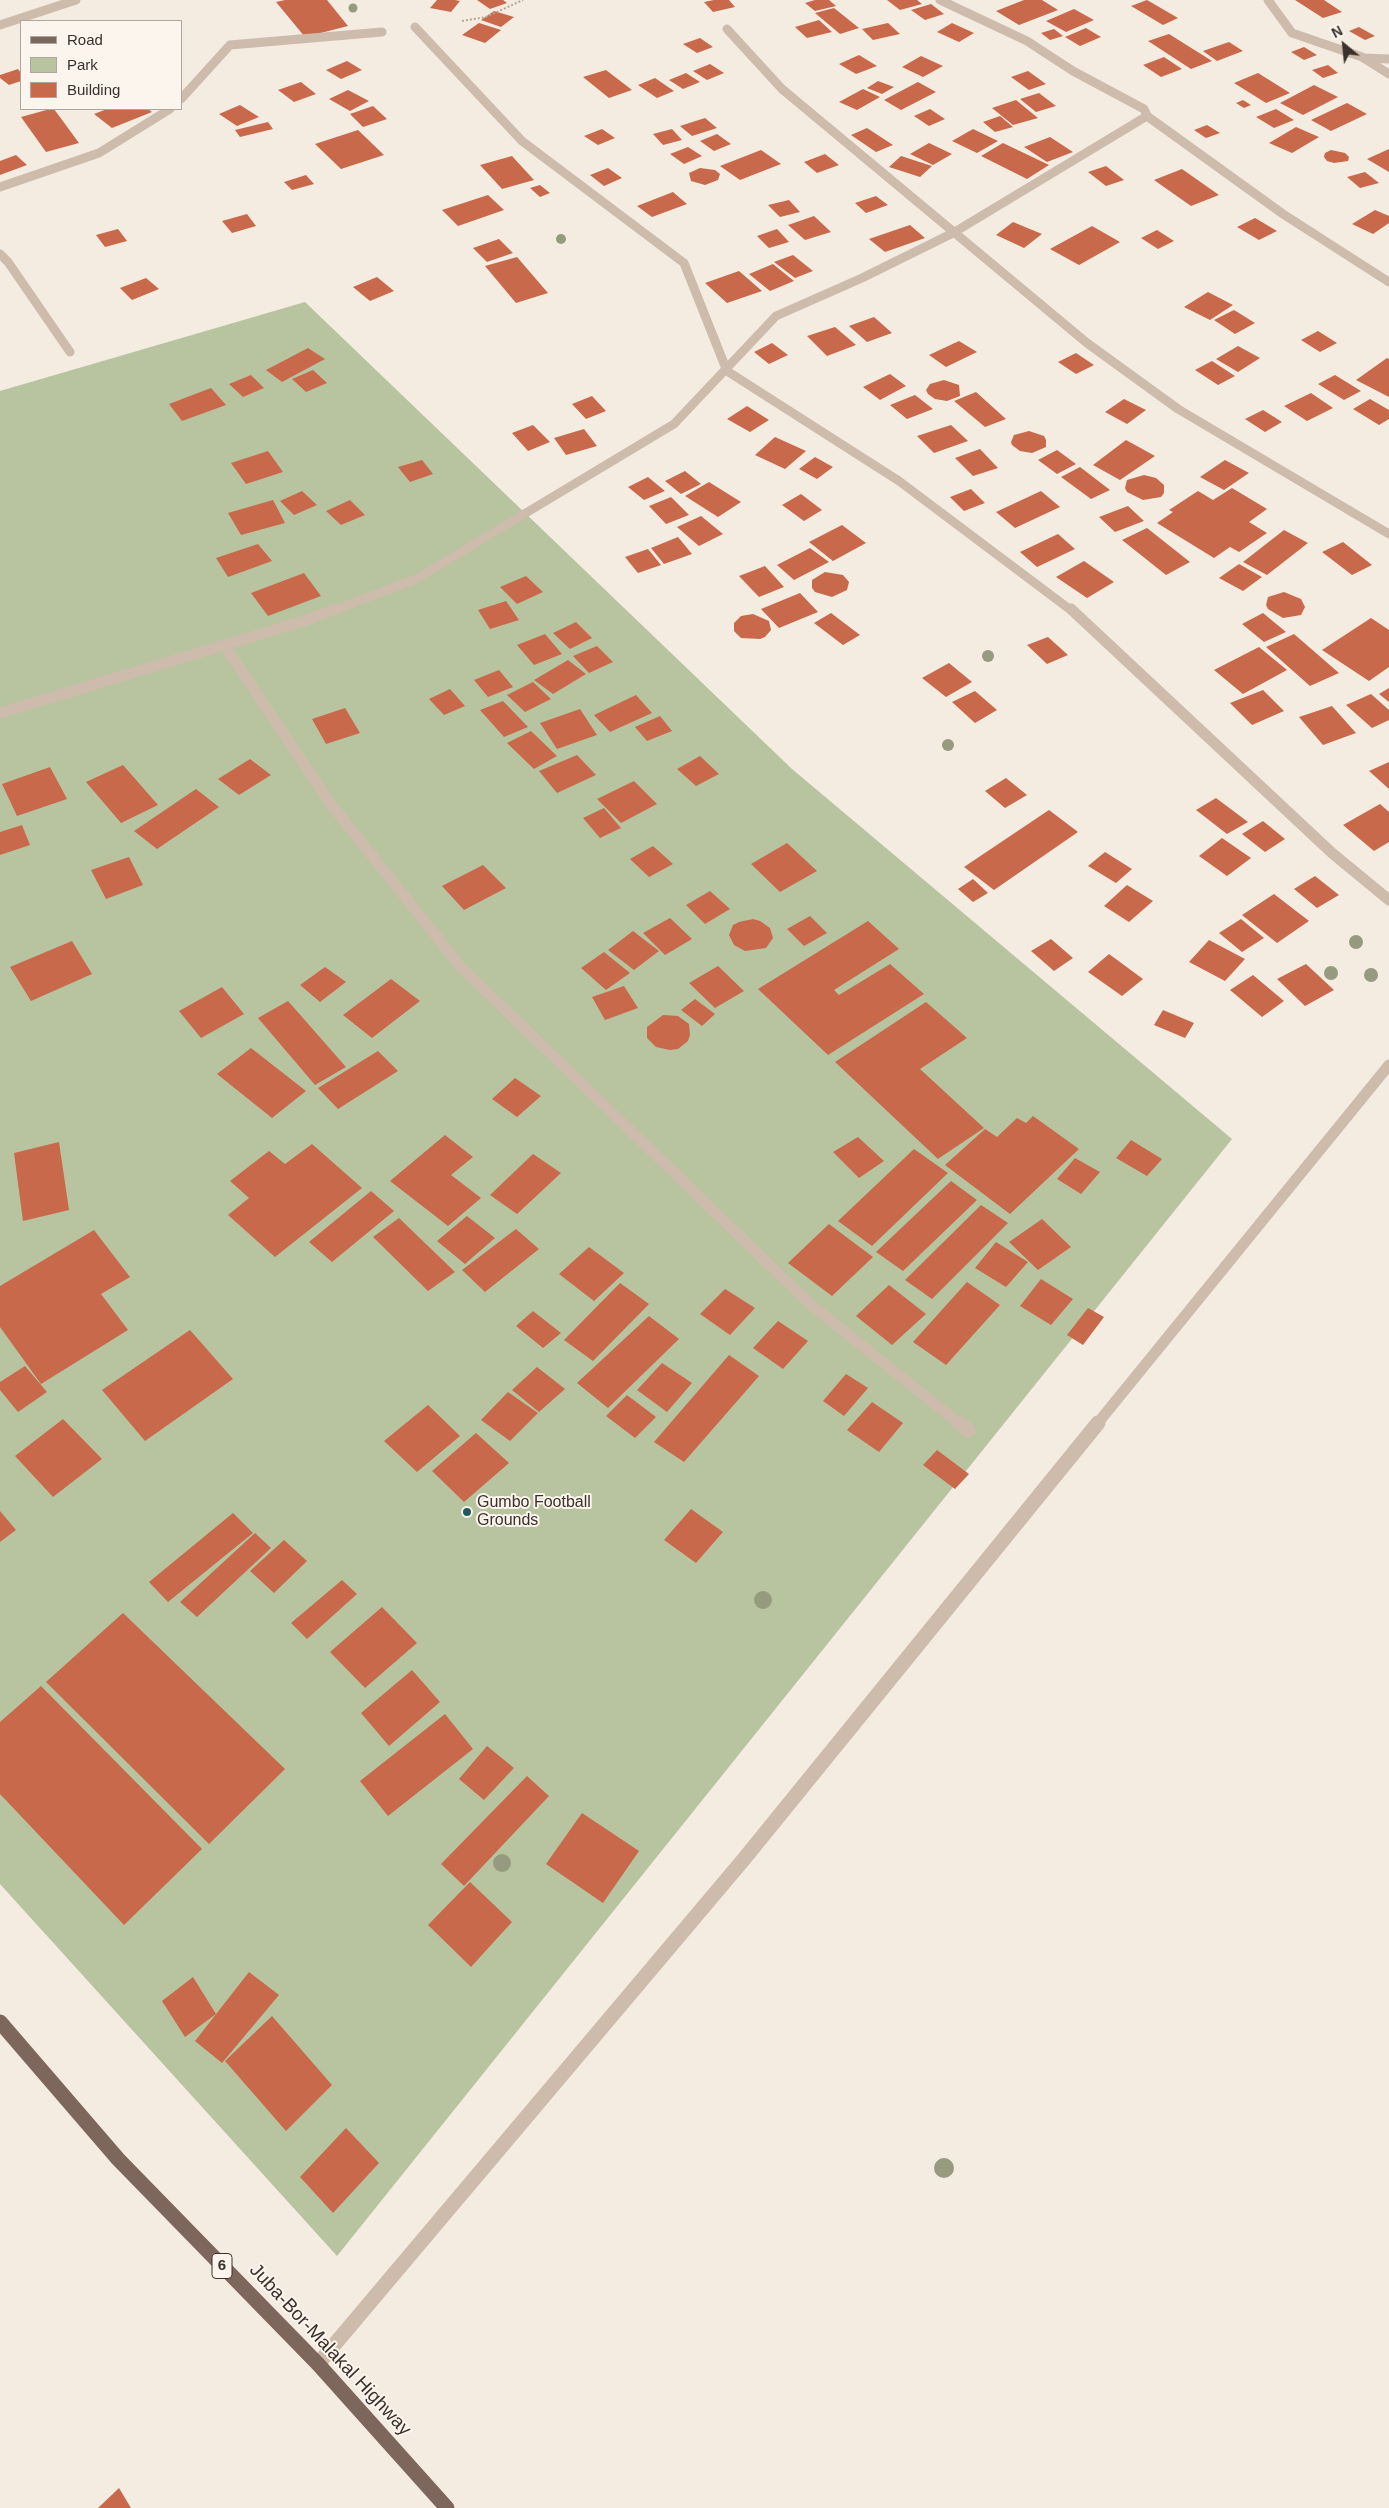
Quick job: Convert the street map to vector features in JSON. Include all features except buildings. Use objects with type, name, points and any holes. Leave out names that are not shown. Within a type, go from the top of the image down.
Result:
[{"type":"main road","name":"Juba-Bor-Malakal Highway","points":[[0,2022],[118,2159],[318,2364],[447,2508]]},
{"type":"street","points":[[0,25],[76,0]]},
{"type":"street","points":[[940,0],[1027,41],[1073,71],[1144,109],[1146,116],[1283,214],[1389,282]]},
{"type":"street","points":[[1268,0],[1292,33],[1362,58],[1389,74]]},
{"type":"street","points":[[415,28],[522,140],[594,197],[684,263],[726,371],[899,481],[1077,614],[1332,853],[1389,900]]},
{"type":"street","points":[[727,29],[782,90],[953,234],[1087,343],[1178,409],[1389,534]]},
{"type":"street","points":[[182,98],[230,45],[382,32]]},
{"type":"street","points":[[1362,58],[1389,58]]},
{"type":"street","points":[[0,187],[100,153],[168,110]]},
{"type":"street","points":[[0,713],[307,620],[416,579],[674,424],[776,316],[862,278],[953,234],[1146,116]]},
{"type":"street","points":[[0,254],[8,262],[70,352]]},
{"type":"street","points":[[224,645],[330,803],[460,966],[810,1304],[968,1430]]},
{"type":"street","points":[[318,2364],[744,1859],[1389,1064]]},
{"type":"green space","name":"Gumbo Football Grounds","points":[[305,302],[792,769],[1232,1139],[337,2256],[0,1884],[0,391]]},
{"type":"place","name":"Gumbo Football Grounds","points":[[467,1512]]}]
